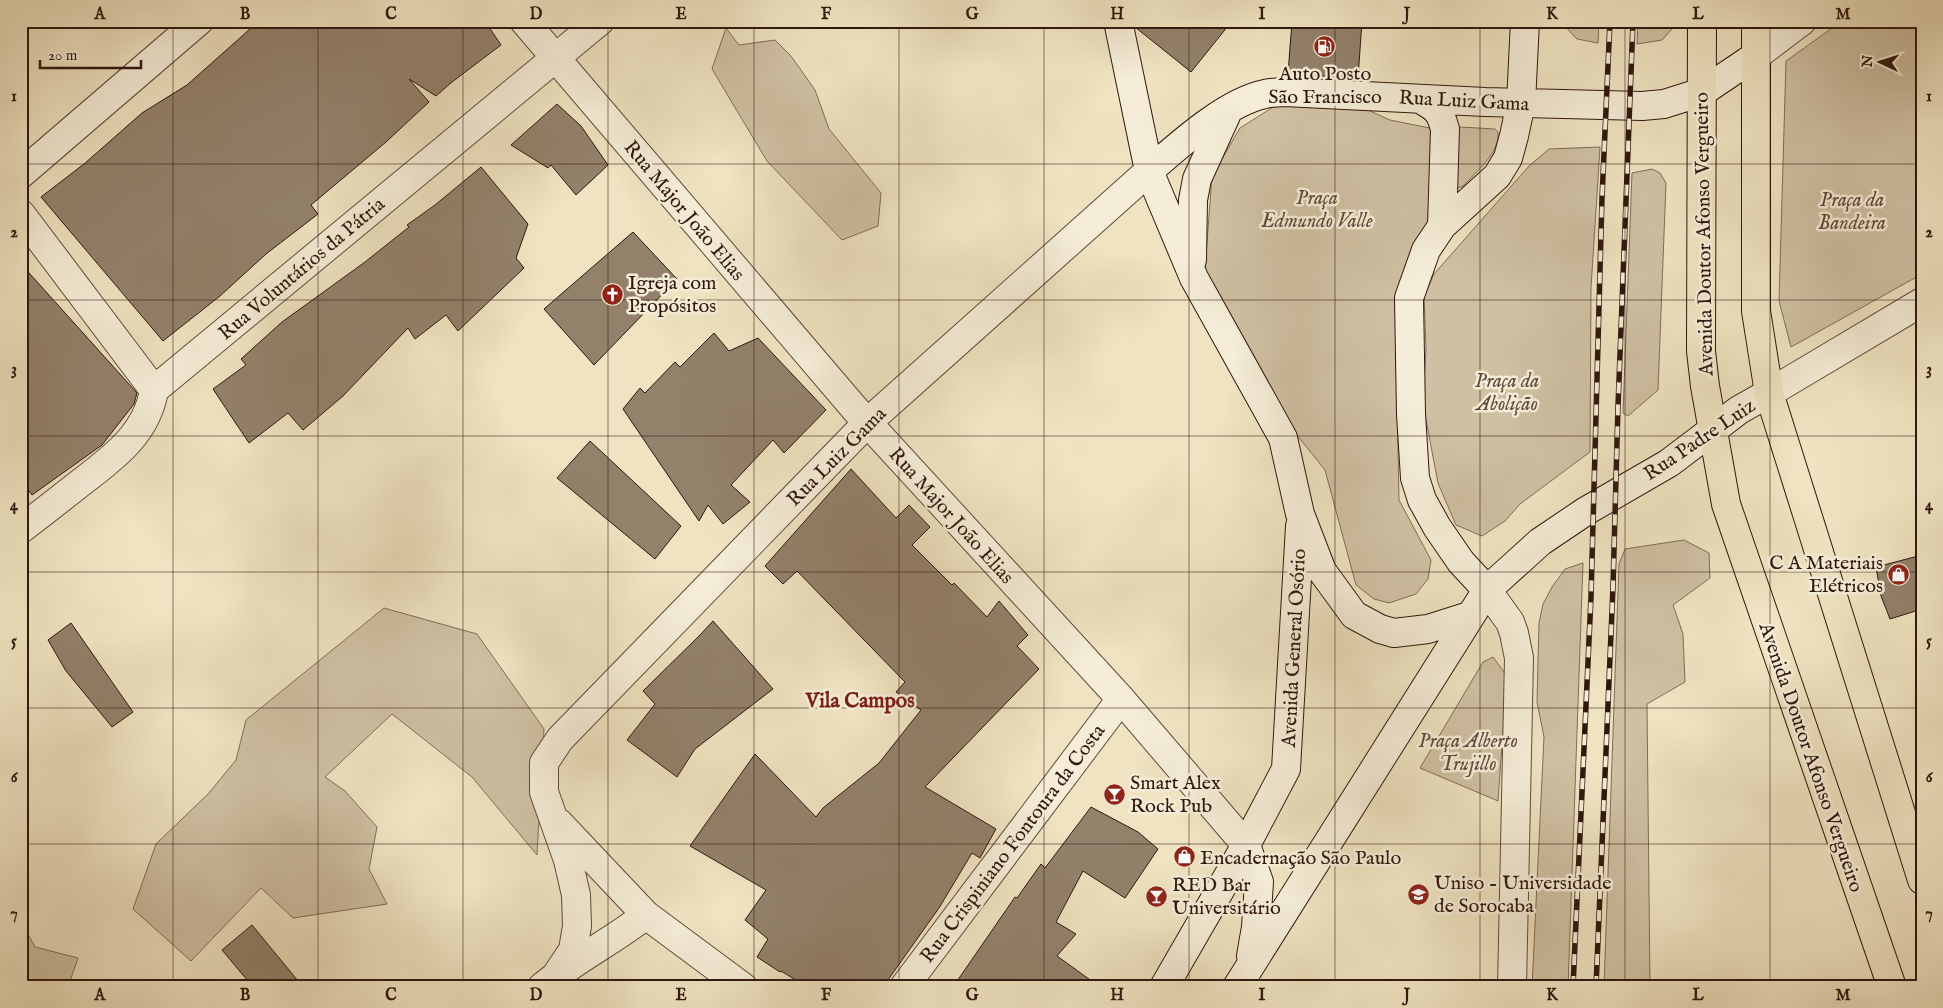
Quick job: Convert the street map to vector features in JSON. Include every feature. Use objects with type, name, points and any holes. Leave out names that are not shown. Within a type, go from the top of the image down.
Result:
[{"type":"main road","name":"Avenida Doutor Afonso Vergueiro","points":[[1702,21],[1700,320],[1702,366],[1726,504],[1892,987]]},
{"type":"main road","points":[[1756,21],[1756,311],[1769,393],[1922,880]]},
{"type":"street","points":[[21,174],[199,21]]},
{"type":"street","name":"Rua Major João Elias","points":[[524,21],[868,422],[1121,699],[1246,846]]},
{"type":"street","name":"Rua Voluntários da Pátria","points":[[154,390],[600,21]]},
{"type":"street","points":[[1118,21],[1149,171],[1194,278],[1283,438],[1300,514]]},
{"type":"street","points":[[1512,987],[1519,658],[1510,622],[1487,590],[1461,562],[1437,527],[1422,500],[1415,478],[1410,414],[1408,298],[1426,250],[1442,226],[1497,176],[1508,158],[1521,103],[1525,21]]},
{"type":"street","name":"Rua Luiz Gama","points":[[555,818],[544,792],[544,763],[560,739],[868,422],[1182,142],[1229,109],[1247,100],[1266,94],[1285,92],[1521,103],[1642,106],[1664,104],[1702,92],[1757,55],[1802,21]]},
{"type":"street","points":[[1420,99],[1435,107],[1441,115],[1445,129],[1442,226]]},
{"type":"street","points":[[1194,278],[1191,245],[1194,193],[1197,179],[1229,109]]},
{"type":"street","points":[[21,214],[154,390],[152,406],[139,428],[118,454],[21,529]]},
{"type":"street","name":"Rua Padre Luiz","points":[[1487,590],[1540,542],[1586,511],[1668,462],[1739,410],[1922,302]]},
{"type":"street","name":"Avenida General Osório","points":[[1300,514],[1322,571],[1354,615],[1380,629],[1394,633],[1428,629],[1469,616]]},
{"type":"street","name":"Avenida General Osório","points":[[1164,987],[1246,846],[1286,769],[1300,514]]},
{"type":"street","points":[[1461,562],[1469,580],[1472,594],[1469,616]]},
{"type":"street","points":[[1243,977],[1487,590]]},
{"type":"street","name":"Rua Crispiniano Fontoura da Costa","points":[[904,987],[1121,699]]},
{"type":"street","points":[[555,818],[646,915],[743,987]]},
{"type":"street","points":[[549,981],[572,950],[577,926],[576,895],[555,818]]},
{"type":"street","points":[[1243,977],[1256,927],[1259,882],[1246,846]]},
{"type":"street","points":[[549,981],[626,931],[646,915]]},
{"type":"green space","points":[[1560,21],[1599,21],[1598,43],[1577,39]]},
{"type":"green space","points":[[1638,21],[1672,21],[1672,29],[1662,40],[1637,44]]},
{"type":"green space","name":"Praça da Bandeira","points":[[1842,21],[1918,21],[1922,31],[1922,274],[1791,347],[1779,301],[1786,61]]},
{"type":"green space","points":[[726,28],[739,45],[775,40],[791,56],[815,90],[829,129],[881,193],[878,226],[842,240],[767,161],[712,69]]},
{"type":"green space","name":"Praça Edmundo Valle","points":[[1289,97],[1355,104],[1390,120],[1435,129],[1433,214],[1395,295],[1399,500],[1431,560],[1428,579],[1416,594],[1389,603],[1374,599],[1356,585],[1325,470],[1296,434],[1205,269],[1212,176],[1240,128]]},
{"type":"green space","points":[[1461,127],[1495,129],[1498,132],[1498,140],[1486,162],[1463,186],[1458,188],[1453,184],[1457,130]]},
{"type":"green space","name":"Praça da Abolição","points":[[1600,147],[1591,288],[1590,452],[1520,504],[1505,521],[1482,536],[1456,525],[1438,483],[1423,404],[1426,348],[1424,297],[1434,274],[1529,166],[1549,149]]},
{"type":"green space","points":[[1652,169],[1660,173],[1666,183],[1658,390],[1628,416],[1623,413],[1632,173]]},
{"type":"green space","points":[[1684,540],[1709,553],[1710,578],[1673,605],[1683,634],[1685,682],[1647,704],[1650,987],[1604,987],[1619,564],[1625,549]]},
{"type":"green space","points":[[1583,563],[1568,987],[1532,987],[1544,737],[1537,702],[1539,623],[1543,604],[1565,569]]},
{"type":"green space","points":[[384,608],[477,634],[544,729],[537,855],[472,777],[392,714],[325,777],[345,791],[377,827],[369,869],[387,904],[293,918],[261,888],[191,961],[133,909],[156,844],[209,793],[236,760],[246,720]]},
{"type":"green space","name":"Praça Alberto Trujillo","points":[[1493,657],[1507,676],[1498,801],[1420,768],[1483,662]]},
{"type":"green space","points":[[21,922],[35,947],[78,958],[68,987],[21,987]]},
{"type":"building","points":[[259,21],[485,21],[501,45],[436,96],[409,79],[429,102],[386,142],[311,205],[318,214],[266,254],[220,296],[163,341],[41,197],[84,164],[142,113],[187,85]]},
{"type":"building","name":"Auto Posto São Francisco","points":[[1134,21],[1232,21],[1191,72],[1135,27]]},
{"type":"building","name":"Auto Posto São Francisco","points":[[1292,21],[1362,21],[1358,78],[1288,74]]},
{"type":"building","points":[[557,104],[581,126],[608,165],[576,195],[551,165],[548,168],[511,145]]},
{"type":"building","points":[[481,167],[528,224],[516,258],[524,268],[458,331],[446,315],[415,339],[408,328],[343,396],[303,430],[288,413],[249,443],[213,389],[246,365],[241,359],[282,322],[365,262],[409,227],[407,225],[435,205]]},
{"type":"building","name":"Igreja com Propósitos","points":[[633,232],[677,279],[594,365],[544,309]]},
{"type":"building","points":[[21,264],[137,393],[134,404],[102,445],[32,495],[21,480]]},
{"type":"building","points":[[714,333],[729,351],[758,338],[826,410],[784,453],[773,440],[731,485],[750,502],[723,524],[708,505],[699,521],[623,409],[640,388],[645,393],[675,362],[680,367]]},
{"type":"building","points":[[590,441],[681,526],[655,559],[557,478]]},
{"type":"building","points":[[851,469],[896,518],[909,505],[930,527],[912,545],[952,585],[954,583],[987,617],[999,601],[1028,635],[1017,646],[1039,669],[925,787],[996,829],[980,858],[972,853],[939,908],[883,987],[807,987],[757,957],[768,939],[745,920],[766,890],[690,846],[755,754],[816,817],[823,808],[879,763],[921,710],[896,692],[905,682],[797,571],[783,584],[765,566]]},
{"type":"building","points":[[1922,555],[1922,609],[1890,619],[1881,596],[1876,567]]},
{"type":"building","points":[[713,621],[773,689],[695,749],[677,777],[627,740],[655,704],[643,691]]},
{"type":"building","points":[[71,623],[133,712],[112,727],[66,671],[48,640]]},
{"type":"building","points":[[1091,807],[1138,832],[1158,849],[1125,898],[1083,871],[1056,922],[1076,934],[1057,956],[1100,987],[953,987],[1015,897],[1017,898],[1041,864],[1045,868]]},
{"type":"building","points":[[252,925],[303,987],[253,987],[222,950]]},
{"type":"railway","points":[[1573,987],[1591,597],[1602,198],[1610,21]]},
{"type":"railway","points":[[1596,987],[1613,587],[1633,21]]},
{"type":"place","name":"Auto Posto São Francisco","points":[[1325,47]]},
{"type":"place","name":"Igreja com Propósitos","points":[[612,294]]},
{"type":"place","name":"C A Materiais Elétricos","points":[[1899,574]]},
{"type":"place","name":"Smart Alex Rock Pub","points":[[1114,794]]},
{"type":"place","name":"Encadernação São Paulo","points":[[1184,857]]},
{"type":"place","name":"Uniso - Universidade de Sorocaba","points":[[1418,894]]},
{"type":"place","name":"RED Bar Universitário","points":[[1156,896]]},
{"type":"district","name":"Vila Campos","points":[[860,700]]}]
